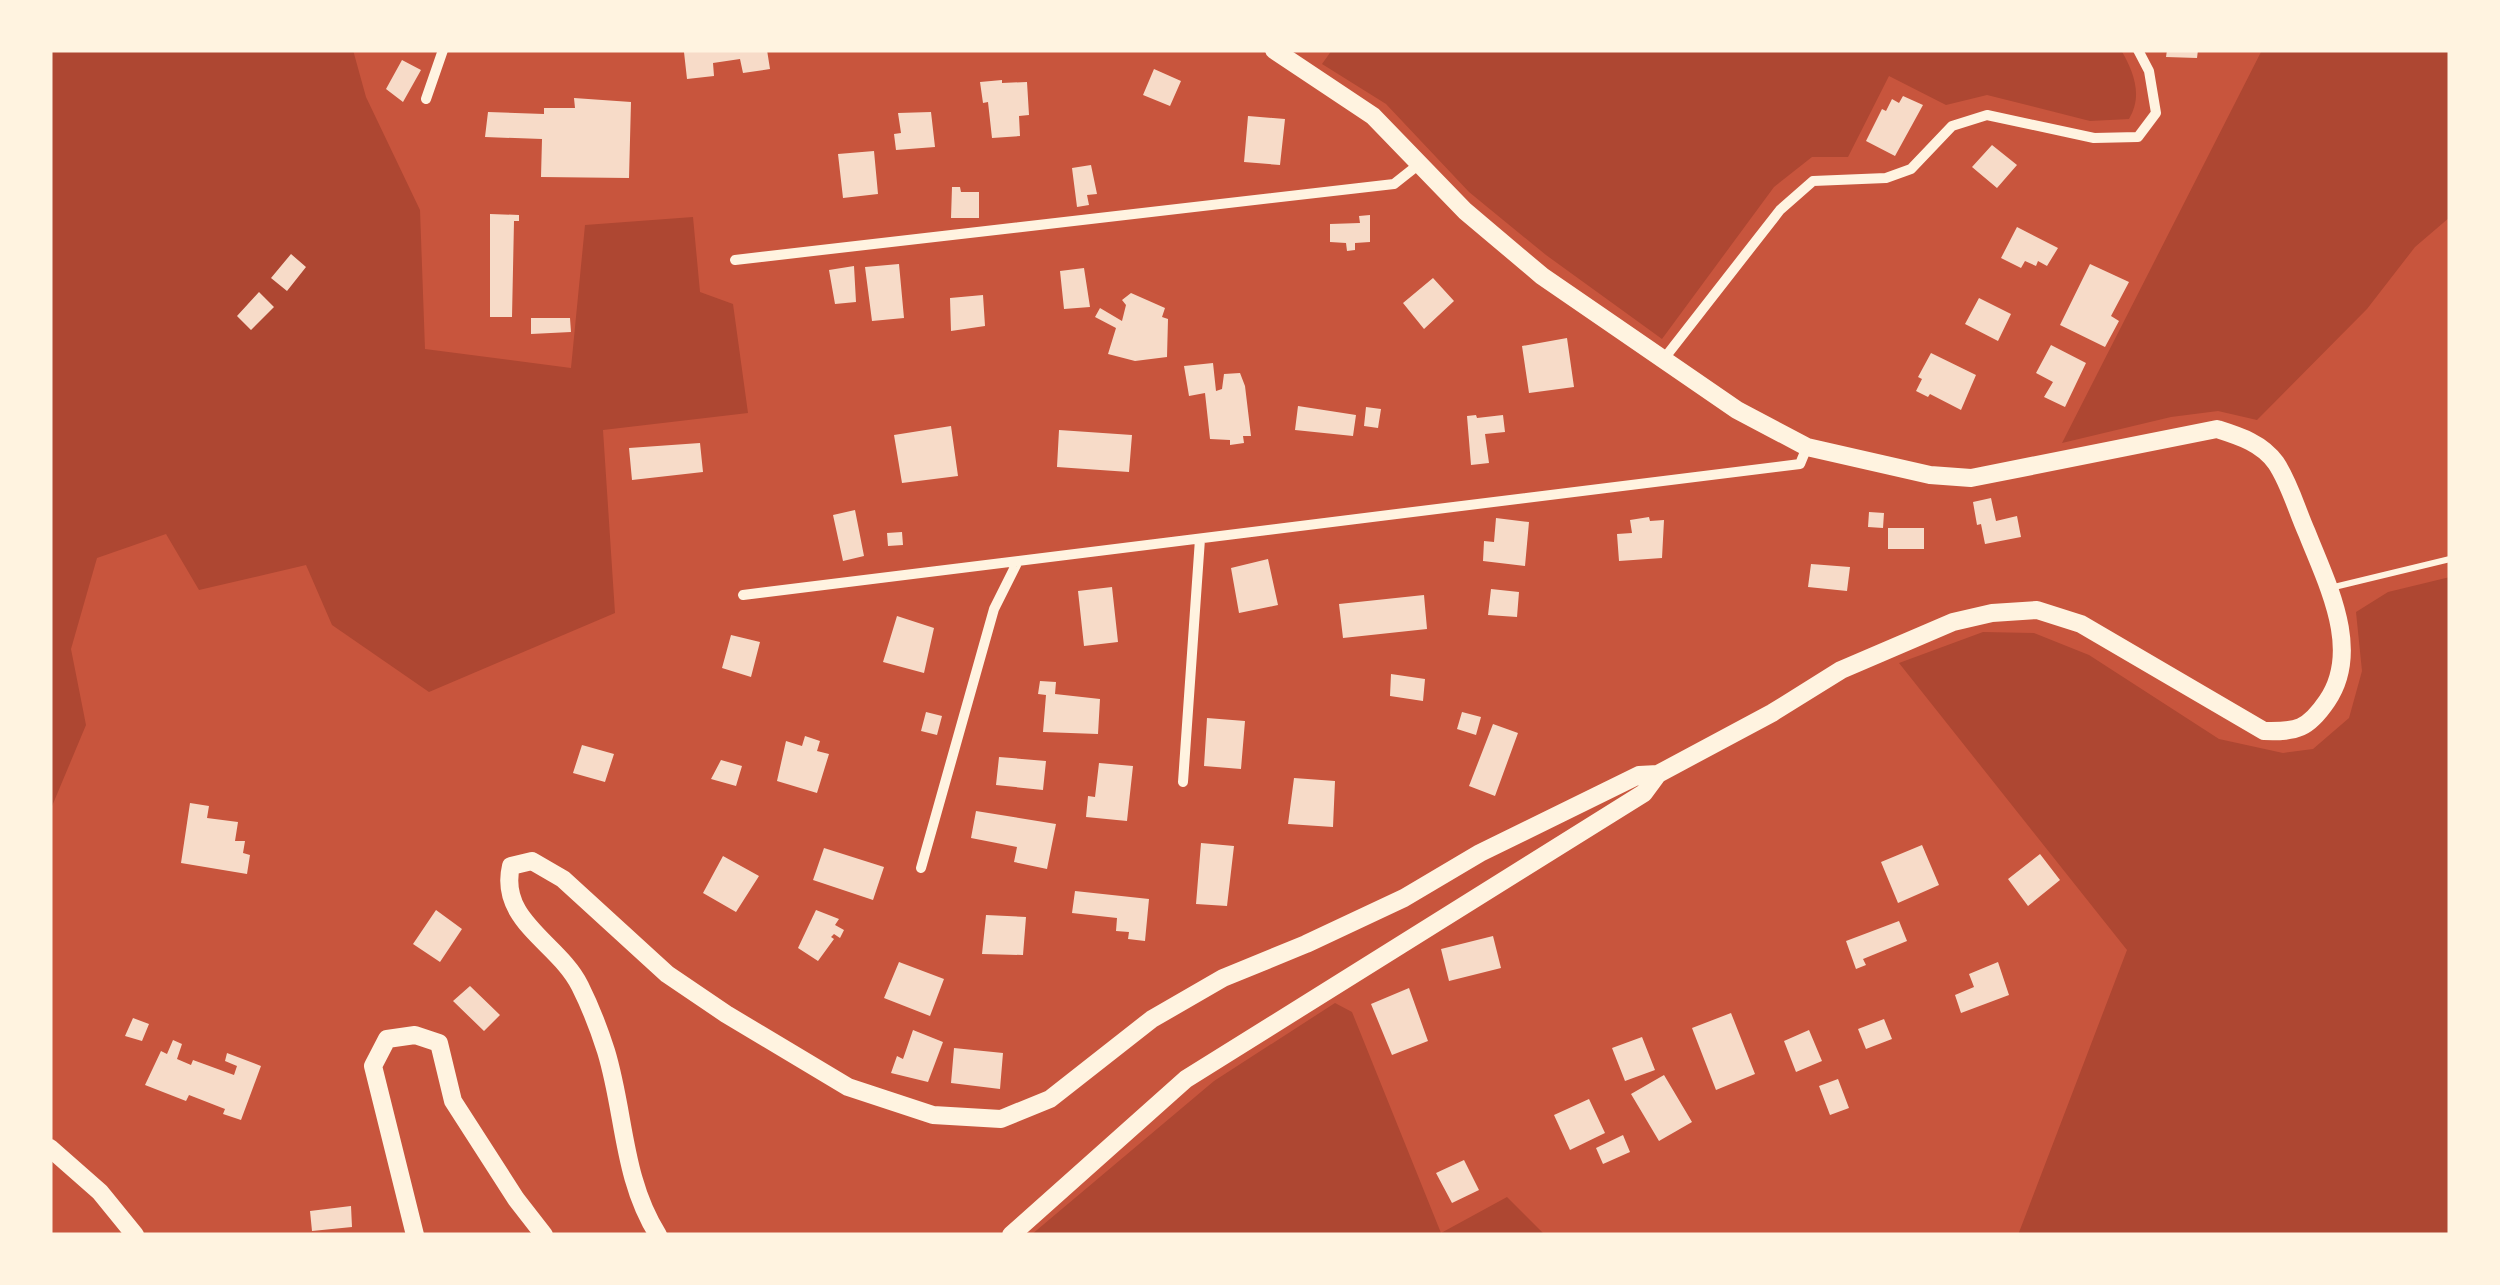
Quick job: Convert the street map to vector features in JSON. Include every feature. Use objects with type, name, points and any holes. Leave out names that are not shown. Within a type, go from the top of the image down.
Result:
[{"type":"main road","points":[[658,1235],[646,1216],[625,1152],[606,1052],[579,982],[512,904],[508,880],[511,866],[532,861],[564,879],[667,974],[848,1086],[933,1115],[1001,1120],[1050,1099],[1152,1020],[1223,978],[1404,898],[1480,853],[1639,775],[1658,774],[1772,713],[1841,670],[1953,622],[1992,613],[2037,610],[2081,624],[2264,731],[2293,732],[2315,719],[2336,688],[2342,661],[2338,615],[2274,461],[2248,439],[2218,429],[1971,478],[1912,472],[1807,447],[1737,410],[1542,276],[1464,211],[1373,116],[1274,50]]},
{"type":"main road","points":[[1010,1235],[1186,1079],[1644,793],[1658,774]]},
{"type":"main road","points":[[415,1235],[373,1066],[387,1039],[415,1036],[439,1043],[453,1101],[516,1200],[544,1235]]},
{"type":"main road","points":[[50,1148],[100,1192],[135,1235]]},
{"type":"street","points":[[426,99],[443,50]]},
{"type":"street","points":[[1662,360],[1780,210],[1813,181],[1886,178],[1911,168],[1952,126],[1987,116],[2094,138],[2138,137],[2156,113],[2150,71],[2138,50]]},
{"type":"street","points":[[734,260],[1394,184],[1418,165]]},
{"type":"street","points":[[743,595],[1800,464],[1807,447]]},
{"type":"street","points":[[1183,782],[1200,538]]},
{"type":"street","points":[[921,868],[994,608],[1018,561]]},
{"type":"lane","points":[[2328,588],[2450,559]]},
{"type":"shaded area","points":[[50,50],[353,50],[366,97],[420,210],[425,349],[571,368],[585,225],[693,217],[700,292],[733,304],[748,413],[603,430],[615,613],[429,692],[332,625],[306,565],[199,590],[166,534],[97,558],[71,649],[86,725],[50,811]]},
{"type":"shaded area","points":[[1332,50],[2121,50],[2133,75],[2136,93],[2129,119],[2090,121],[1987,95],[1946,105],[1889,76],[1848,157],[1812,157],[1774,187],[1662,339],[1546,255],[1469,192],[1386,104],[1322,64]]},
{"type":"shaded area","points":[[2262,50],[2450,50],[2450,217],[2415,247],[2367,309],[2257,420],[2218,411],[2171,417],[2062,443]]},
{"type":"shaded area","points":[[2450,577],[2450,1235],[2018,1235],[2127,950],[1899,663],[1983,632],[2034,633],[2089,655],[2219,739],[2283,753],[2313,749],[2349,718],[2362,671],[2356,612],[2388,592]]},
{"type":"shaded area","points":[[1335,1003],[1352,1012],[1441,1233],[1507,1197],[1545,1235],[1031,1235],[1214,1081]]},
{"type":"building","points":[[767,50],[770,69],[743,73],[740,59],[713,63],[714,76],[687,79],[684,52]]},
{"type":"building","points":[[2167,50],[2198,50],[2197,58],[2166,57]]},
{"type":"building","points":[[402,60],[421,70],[403,102],[386,89]]},
{"type":"building","points":[[1154,69],[1181,81],[1170,106],[1143,95]]},
{"type":"building","points":[[980,82],[1027,82],[1029,115],[1019,116],[1020,136],[992,138],[988,102],[983,103]]},
{"type":"building","points":[[1903,96],[1923,105],[1895,156],[1866,141],[1882,109],[1886,111],[1892,99],[1899,103]]},
{"type":"building","points":[[574,98],[631,102],[629,178],[541,177],[542,139],[485,137],[488,112],[544,114],[544,108],[575,108]]},
{"type":"building","points":[[931,112],[935,147],[896,150],[894,134],[901,133],[898,113]]},
{"type":"building","points":[[1248,116],[1285,119],[1280,165],[1244,162]]},
{"type":"building","points":[[1992,145],[2017,165],[1997,188],[1972,167]]},
{"type":"building","points":[[874,151],[878,194],[843,198],[838,154]]},
{"type":"building","points":[[1091,165],[1097,194],[1087,195],[1089,205],[1077,207],[1072,168]]},
{"type":"building","points":[[952,187],[960,187],[961,192],[979,192],[979,218],[951,218]]},
{"type":"building","points":[[490,214],[519,215],[519,221],[514,221],[512,317],[490,317]]},
{"type":"building","points":[[1370,215],[1370,242],[1355,243],[1355,250],[1347,251],[1346,243],[1330,242],[1330,224],[1360,223],[1359,216]]},
{"type":"building","points":[[2017,227],[2058,248],[2047,266],[2025,261],[2021,268],[2001,258]]},
{"type":"building","points":[[291,254],[306,267],[287,291],[271,278]]},
{"type":"building","points":[[899,264],[904,318],[872,321],[865,267]]},
{"type":"building","points":[[2090,264],[2129,282],[2111,316],[2119,321],[2105,347],[2060,325]]},
{"type":"building","points":[[854,266],[856,302],[835,304],[829,270]]},
{"type":"building","points":[[1084,268],[1090,307],[1064,309],[1060,271]]},
{"type":"building","points":[[1433,278],[1454,301],[1424,329],[1403,303]]},
{"type":"building","points":[[259,292],[274,307],[251,330],[237,316]]},
{"type":"building","points":[[1131,293],[1165,308],[1162,317],[1168,319],[1167,357],[1135,361],[1108,354],[1116,328],[1095,317],[1100,308],[1122,321],[1126,305],[1122,300]]},
{"type":"building","points":[[983,295],[985,326],[951,331],[950,298]]},
{"type":"building","points":[[1979,298],[2011,314],[1998,341],[1965,324]]},
{"type":"building","points":[[531,318],[570,318],[571,332],[531,334]]},
{"type":"building","points":[[1567,338],[1574,387],[1529,393],[1522,346]]},
{"type":"building","points":[[2051,345],[2086,363],[2065,407],[2044,397],[2053,382],[2036,373]]},
{"type":"building","points":[[1931,353],[1976,375],[1961,410],[1916,391],[1922,379],[1918,377]]},
{"type":"building","points":[[1213,363],[1216,391],[1222,389],[1224,374],[1240,373],[1251,436],[1243,436],[1244,443],[1230,445],[1230,440],[1210,439],[1205,393],[1189,396],[1184,366]]},
{"type":"building","points":[[1298,406],[1356,415],[1353,436],[1295,430]]},
{"type":"building","points":[[1366,407],[1381,409],[1378,428],[1364,426]]},
{"type":"building","points":[[1503,415],[1505,432],[1485,434],[1489,463],[1471,465],[1467,416]]},
{"type":"building","points":[[951,426],[958,476],[902,483],[894,435]]},
{"type":"building","points":[[1059,430],[1132,435],[1129,472],[1057,467]]},
{"type":"building","points":[[700,443],[703,472],[632,480],[629,448]]},
{"type":"building","points":[[1991,498],[1996,521],[2017,516],[2021,537],[1985,544],[1973,502]]},
{"type":"building","points":[[855,510],[864,556],[843,561],[833,515]]},
{"type":"building","points":[[1869,512],[1884,513],[1883,528],[1868,527]]},
{"type":"building","points":[[1649,517],[1650,521],[1664,520],[1662,558],[1619,561],[1617,534],[1632,533],[1630,520]]},
{"type":"building","points":[[1496,518],[1529,522],[1525,566],[1483,561],[1484,541],[1494,542]]},
{"type":"building","points":[[1888,528],[1924,528],[1924,549],[1888,549]]},
{"type":"building","points":[[902,532],[903,545],[888,546],[887,533]]},
{"type":"building","points":[[1268,559],[1278,605],[1239,613],[1231,568]]},
{"type":"building","points":[[1811,564],[1850,567],[1847,591],[1808,587]]},
{"type":"building","points":[[1112,587],[1118,642],[1084,646],[1078,591]]},
{"type":"building","points":[[1491,589],[1519,592],[1517,617],[1488,615]]},
{"type":"building","points":[[1424,595],[1427,629],[1343,638],[1339,604]]},
{"type":"building","points":[[897,616],[934,628],[924,673],[883,662]]},
{"type":"building","points":[[731,635],[760,642],[751,677],[722,668]]},
{"type":"building","points":[[1391,674],[1425,679],[1423,701],[1390,696]]},
{"type":"building","points":[[1040,681],[1056,682],[1055,694],[1100,699],[1098,734],[1043,732],[1046,695],[1038,694]]},
{"type":"building","points":[[926,712],[942,716],[937,735],[921,731]]},
{"type":"building","points":[[1462,712],[1481,717],[1476,735],[1457,729]]},
{"type":"building","points":[[1207,718],[1245,721],[1241,769],[1204,766]]},
{"type":"building","points":[[1493,724],[1518,733],[1495,796],[1469,786]]},
{"type":"building","points":[[805,736],[820,741],[817,751],[829,754],[817,793],[777,781],[786,741],[802,746]]},
{"type":"building","points":[[582,745],[614,754],[605,782],[573,773]]},
{"type":"building","points":[[999,757],[1046,761],[1043,790],[996,785]]},
{"type":"building","points":[[721,760],[742,766],[736,786],[711,779]]},
{"type":"building","points":[[1099,763],[1133,766],[1127,821],[1086,817],[1088,796],[1095,797]]},
{"type":"building","points":[[1294,778],[1335,781],[1333,827],[1288,824]]},
{"type":"building","points":[[190,803],[209,806],[207,818],[238,822],[235,841],[245,841],[243,853],[250,855],[247,874],[181,863]]},
{"type":"building","points":[[976,811],[1056,824],[1047,869],[1014,862],[1017,847],[971,838]]},
{"type":"building","points":[[1201,843],[1234,846],[1227,906],[1196,904]]},
{"type":"building","points":[[1922,845],[1939,885],[1898,903],[1881,862]]},
{"type":"building","points":[[824,848],[884,867],[873,900],[813,880]]},
{"type":"building","points":[[2040,854],[2060,880],[2028,906],[2008,879]]},
{"type":"building","points":[[723,856],[759,876],[736,912],[703,893]]},
{"type":"building","points":[[1075,891],[1149,899],[1145,941],[1128,939],[1129,932],[1116,931],[1117,918],[1072,913]]},
{"type":"building","points":[[436,910],[462,929],[440,962],[413,944]]},
{"type":"building","points":[[816,910],[839,919],[835,925],[844,930],[840,938],[834,934],[831,937],[834,939],[818,961],[798,948]]},
{"type":"building","points":[[986,915],[1026,917],[1023,955],[982,954]]},
{"type":"building","points":[[1899,921],[1907,941],[1863,959],[1866,965],[1856,969],[1846,941]]},
{"type":"building","points":[[1493,936],[1501,968],[1449,981],[1441,949]]},
{"type":"building","points":[[899,962],[944,979],[930,1016],[884,998]]},
{"type":"building","points":[[1998,962],[2009,995],[1961,1013],[1955,995],[1974,987],[1969,974]]},
{"type":"building","points":[[470,986],[500,1015],[484,1031],[453,1001]]},
{"type":"building","points":[[1409,988],[1428,1041],[1392,1055],[1371,1004]]},
{"type":"building","points":[[1731,1013],[1755,1074],[1716,1090],[1692,1028]]},
{"type":"building","points":[[133,1018],[149,1024],[142,1041],[125,1036]]},
{"type":"building","points":[[1884,1019],[1892,1039],[1866,1049],[1858,1029]]},
{"type":"building","points":[[913,1030],[943,1042],[928,1082],[891,1073],[897,1056],[903,1059]]},
{"type":"building","points":[[1809,1030],[1822,1061],[1796,1072],[1784,1041]]},
{"type":"building","points":[[1642,1037],[1655,1070],[1625,1081],[1612,1048]]},
{"type":"building","points":[[173,1040],[182,1044],[177,1059],[191,1065],[193,1060],[234,1075],[237,1066],[225,1061],[227,1053],[261,1066],[241,1120],[189,1095],[186,1101],[145,1085],[161,1051],[167,1054]]},
{"type":"building","points":[[954,1048],[1003,1053],[1000,1089],[951,1083]]},
{"type":"building","points":[[1664,1075],[1692,1122],[1659,1141],[1631,1094]]},
{"type":"building","points":[[1838,1079],[1849,1108],[1830,1115],[1819,1086]]},
{"type":"building","points":[[1589,1099],[1605,1133],[1570,1150],[1554,1115]]},
{"type":"building","points":[[1623,1135],[1630,1152],[1603,1164],[1596,1148]]},
{"type":"building","points":[[1464,1160],[1479,1190],[1452,1203],[1436,1173]]},
{"type":"building","points":[[351,1206],[352,1227],[312,1231],[310,1211]]}]
